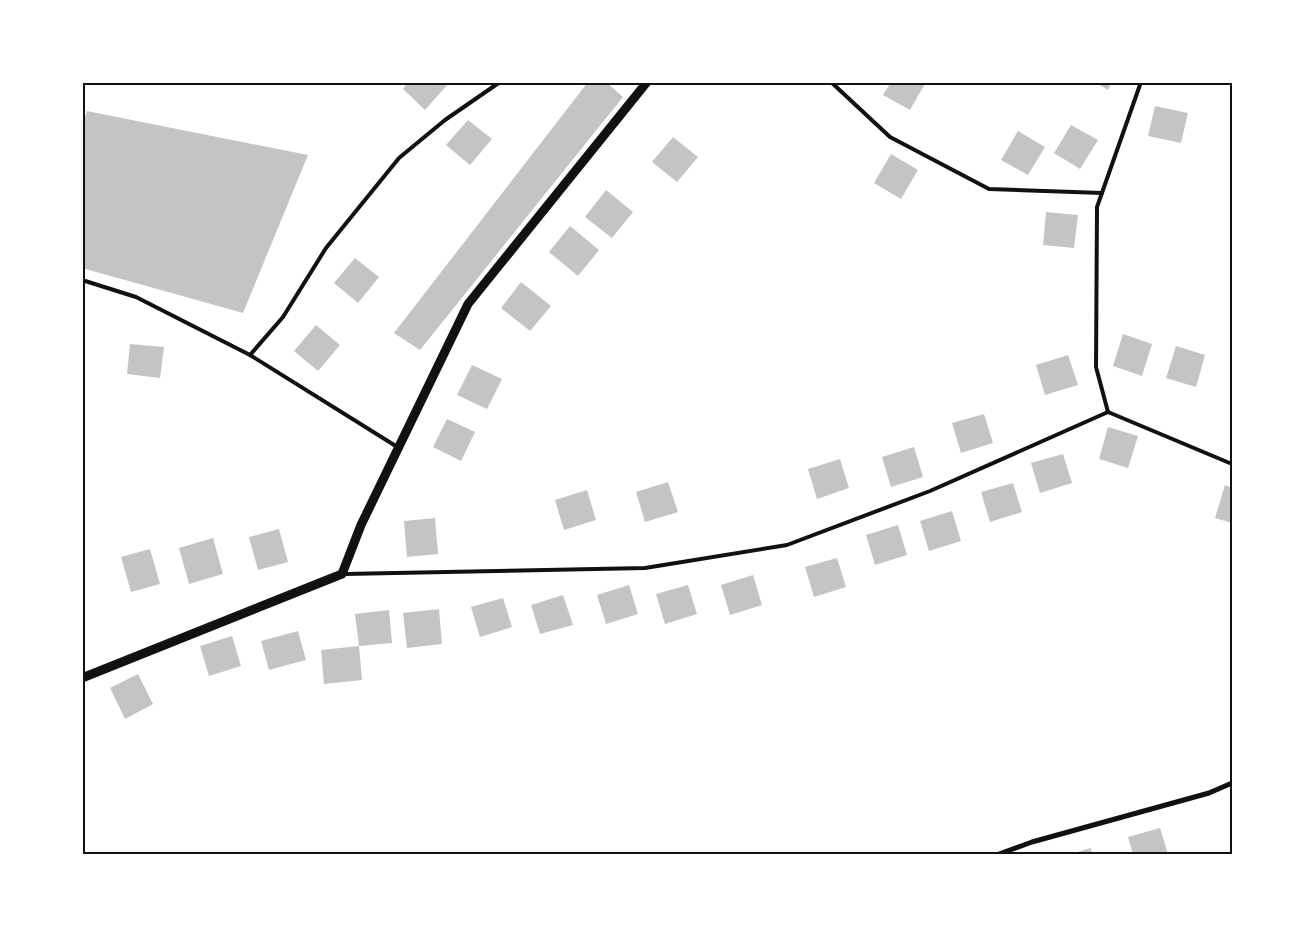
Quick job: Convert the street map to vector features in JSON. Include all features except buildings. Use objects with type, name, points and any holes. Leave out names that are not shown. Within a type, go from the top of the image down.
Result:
[{"type":"street","points":[[82,678],[342,574],[361,525],[468,304],[647,82]]},
{"type":"street","points":[[999,854],[1032,842],[1210,793],[1232,783]]},
{"type":"lane","points":[[250,355],[282,317],[326,248],[399,158],[445,120],[500,82]]},
{"type":"lane","points":[[831,82],[890,137],[989,188],[1102,193]]},
{"type":"lane","points":[[1108,412],[1096,367],[1097,207],[1141,82]]},
{"type":"lane","points":[[82,280],[136,297],[250,355],[399,448]]},
{"type":"lane","points":[[342,574],[645,568],[787,546],[930,491],[1108,412],[1232,464]]}]
